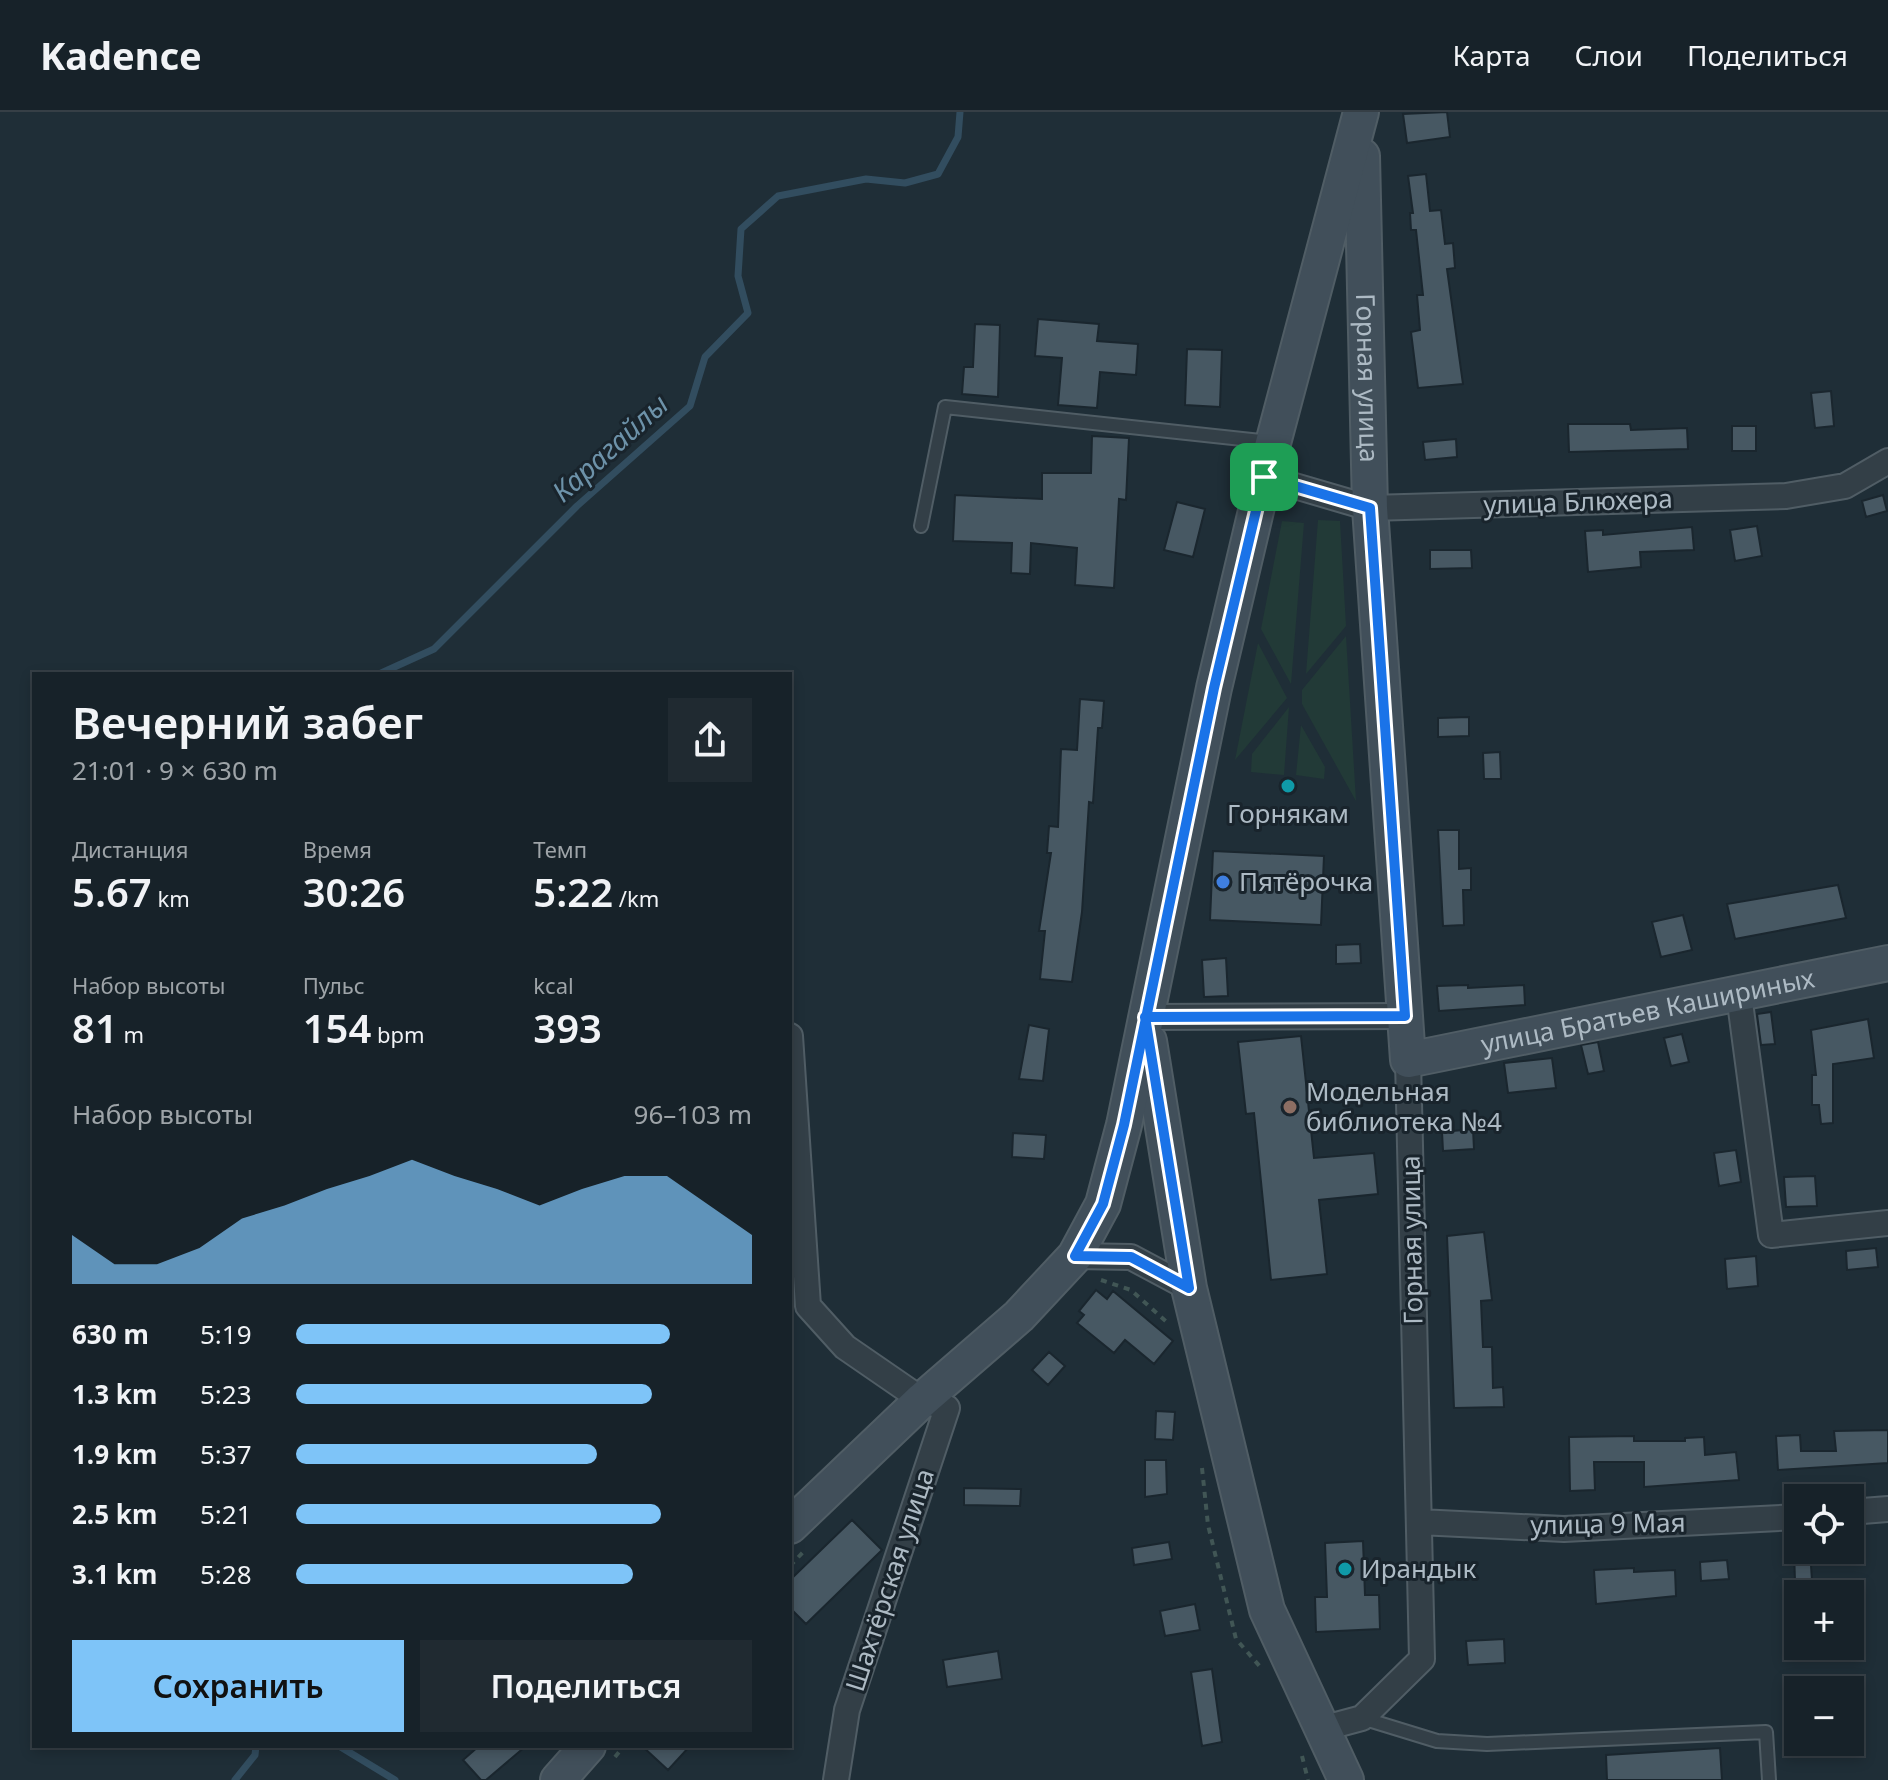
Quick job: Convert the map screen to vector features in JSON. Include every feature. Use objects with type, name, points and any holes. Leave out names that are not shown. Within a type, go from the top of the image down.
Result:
[{"type":"street","name":"Горная улица","points":[[1346,1780],[1311,1739],[1267,1610],[1189,1288],[1145,1017],[1214,688],[1264,477],[1361,116]]},
{"type":"street","name":"Горная улица","points":[[1311,1739],[1362,1718],[1422,1659],[1408,1060],[1370,508],[1361,116]]},
{"type":"street","name":"улица Блюхера","points":[[1264,477],[1370,508],[1786,496],[1845,486],[1888,461]]},
{"type":"street","name":"улица Братьев Кашириных","points":[[1408,1060],[1888,963]]},
{"type":"street","points":[[1739,995],[1771,1235],[1888,1223]]},
{"type":"street","points":[[1084,1267],[1124,1125],[1145,1017],[1405,1016]]},
{"type":"street","points":[[792,1066],[808,1306],[845,1347],[922,1400]]},
{"type":"street","points":[[801,1535],[922,1400],[1019,1316],[1084,1267],[1131,1257],[1189,1288]]},
{"type":"street","name":"Шахтёрская улица","points":[[836,1780],[847,1710],[947,1408],[922,1400]]},
{"type":"street","points":[[1864,1511],[1888,1509]]},
{"type":"street","name":"улица 9 Мая","points":[[1419,1522],[1564,1529],[1784,1518]]},
{"type":"street","points":[[558,1780],[586,1748]]},
{"type":"lane","points":[[921,526],[945,407],[1273,442]]},
{"type":"lane","points":[[1362,1718],[1437,1741],[1487,1744],[1766,1732],[1769,1780]]},
{"type":"path","points":[[1084,1267],[1131,1290],[1175,1329]]},
{"type":"path","points":[[1202,1462],[1208,1525],[1236,1639],[1272,1681]]},
{"type":"path","points":[[792,1560],[801,1535]]},
{"type":"path","points":[[1308,1780],[1311,1739]]},
{"type":"green space","points":[[1318,520],[1340,521],[1346,626],[1306,674]]},
{"type":"green space","points":[[1282,521],[1304,523],[1291,684],[1261,629]]},
{"type":"green space","points":[[1346,636],[1356,801],[1302,704],[1302,690]]},
{"type":"green space","points":[[1258,643],[1287,698],[1235,760]]},
{"type":"green space","points":[[1289,707],[1284,775],[1251,772],[1252,754]]},
{"type":"green space","points":[[1301,725],[1325,767],[1324,779],[1296,775]]},
{"type":"building","points":[[1447,112],[1450,137],[1407,143],[1403,114]]},
{"type":"building","points":[[1426,174],[1430,211],[1441,210],[1445,244],[1453,243],[1455,268],[1447,269],[1463,384],[1418,388],[1411,332],[1420,330],[1417,295],[1423,295],[1416,230],[1411,230],[1410,213],[1413,213],[1408,176]]},
{"type":"building","points":[[1038,319],[1099,324],[1097,341],[1138,344],[1136,375],[1100,372],[1097,408],[1058,405],[1062,358],[1035,356]]},
{"type":"building","points":[[975,324],[1000,325],[998,397],[962,394],[964,367],[973,367]]},
{"type":"building","points":[[1187,349],[1222,350],[1220,407],[1185,405]]},
{"type":"building","points":[[1831,391],[1834,426],[1815,428],[1811,393]]},
{"type":"building","points":[[1568,424],[1630,424],[1631,430],[1687,428],[1688,449],[1569,452]]},
{"type":"building","points":[[1732,426],[1756,426],[1756,451],[1732,451]]},
{"type":"building","points":[[1092,436],[1129,438],[1126,500],[1119,499],[1114,588],[1075,585],[1077,548],[1031,543],[1030,574],[1011,573],[1012,543],[953,541],[955,495],[1042,499],[1042,473],[1091,473]]},
{"type":"building","points":[[1456,439],[1457,457],[1425,460],[1423,442]]},
{"type":"building","points":[[1883,495],[1887,511],[1866,517],[1862,501]]},
{"type":"building","points":[[1177,502],[1205,509],[1193,557],[1164,550]]},
{"type":"building","points":[[1757,526],[1762,556],[1735,561],[1730,530]]},
{"type":"building","points":[[1692,527],[1694,550],[1640,552],[1641,567],[1588,572],[1585,531],[1603,530],[1603,535]]},
{"type":"building","points":[[1430,550],[1471,550],[1472,568],[1430,569]]},
{"type":"building","points":[[1080,699],[1104,701],[1102,728],[1098,728],[1093,803],[1089,802],[1082,912],[1072,982],[1040,979],[1045,931],[1039,931],[1051,853],[1047,853],[1049,826],[1058,827],[1061,749],[1077,750]]},
{"type":"building","points":[[1469,717],[1469,736],[1438,737],[1438,718]]},
{"type":"building","points":[[1500,752],[1501,779],[1484,779],[1483,753]]},
{"type":"building","points":[[1438,830],[1459,830],[1459,869],[1471,868],[1471,890],[1463,890],[1464,925],[1443,926]]},
{"type":"building","points":[[1213,851],[1324,856],[1321,925],[1210,920]]},
{"type":"building","points":[[1838,885],[1846,918],[1735,939],[1727,904]]},
{"type":"building","points":[[1683,915],[1692,950],[1661,957],[1652,922]]},
{"type":"building","points":[[1360,944],[1361,963],[1336,964],[1336,945]]},
{"type":"building","points":[[1226,958],[1228,996],[1204,997],[1202,960]]},
{"type":"building","points":[[1468,985],[1468,988],[1524,985],[1525,1005],[1439,1011],[1437,986]]},
{"type":"building","points":[[1771,1012],[1775,1044],[1761,1045],[1757,1014]]},
{"type":"building","points":[[1868,1019],[1874,1058],[1833,1064],[1833,1123],[1821,1124],[1819,1105],[1812,1105],[1812,1075],[1816,1075],[1811,1030]]},
{"type":"building","points":[[1029,1025],[1049,1029],[1043,1081],[1019,1079]]},
{"type":"building","points":[[1682,1034],[1689,1062],[1671,1066],[1664,1038]]},
{"type":"building","points":[[1301,1036],[1314,1158],[1374,1153],[1378,1194],[1319,1200],[1327,1274],[1271,1280],[1254,1113],[1246,1114],[1238,1042]]},
{"type":"building","points":[[1598,1042],[1604,1071],[1588,1074],[1581,1045]]},
{"type":"building","points":[[1552,1058],[1556,1088],[1508,1093],[1504,1063]]},
{"type":"building","points":[[1473,1129],[1474,1149],[1443,1151],[1442,1132]]},
{"type":"building","points":[[1013,1133],[1046,1135],[1044,1159],[1012,1157]]},
{"type":"building","points":[[1736,1150],[1741,1182],[1719,1186],[1714,1153]]},
{"type":"building","points":[[1815,1176],[1817,1206],[1786,1207],[1784,1177]]},
{"type":"building","points":[[1484,1232],[1492,1300],[1481,1301],[1483,1347],[1492,1347],[1493,1388],[1503,1387],[1504,1407],[1454,1408],[1447,1236]]},
{"type":"building","points":[[1876,1248],[1878,1267],[1847,1270],[1846,1251]]},
{"type":"building","points":[[1756,1256],[1758,1286],[1727,1289],[1725,1259]]},
{"type":"building","points":[[1096,1290],[1107,1299],[1113,1291],[1173,1341],[1154,1364],[1125,1340],[1114,1353],[1077,1323],[1084,1315],[1079,1311]]},
{"type":"building","points":[[1049,1352],[1065,1366],[1048,1385],[1032,1370]]},
{"type":"building","points":[[1156,1411],[1175,1412],[1173,1440],[1155,1439]]},
{"type":"building","points":[[1888,1430],[1888,1463],[1778,1470],[1776,1436],[1800,1435],[1801,1451],[1836,1451],[1834,1431]]},
{"type":"building","points":[[1634,1436],[1634,1441],[1685,1441],[1685,1438],[1704,1437],[1705,1455],[1736,1452],[1739,1480],[1644,1487],[1644,1462],[1594,1462],[1595,1490],[1570,1491],[1569,1437]]},
{"type":"building","points":[[1145,1460],[1166,1460],[1167,1494],[1145,1497]]},
{"type":"building","points":[[964,1488],[1021,1489],[1020,1506],[964,1505]]},
{"type":"building","points":[[852,1520],[882,1550],[806,1624],[792,1610],[792,1578]]},
{"type":"building","name":"Ирандык","points":[[1363,1541],[1365,1595],[1379,1595],[1380,1629],[1316,1632],[1315,1597],[1327,1597],[1325,1543]]},
{"type":"building","points":[[1169,1542],[1172,1559],[1134,1565],[1132,1548]]},
{"type":"building","points":[[1727,1560],[1729,1579],[1701,1581],[1700,1562]]},
{"type":"building","points":[[1794,1564],[1811,1564],[1812,1580],[1795,1580]]},
{"type":"building","points":[[1634,1568],[1634,1572],[1675,1570],[1676,1596],[1596,1604],[1594,1570]]},
{"type":"building","points":[[1195,1604],[1200,1630],[1165,1636],[1160,1611]]},
{"type":"building","points":[[1504,1639],[1505,1663],[1468,1665],[1466,1641]]},
{"type":"building","points":[[998,1651],[1002,1679],[947,1687],[943,1660]]},
{"type":"building","points":[[1212,1669],[1222,1742],[1202,1746],[1191,1672]]},
{"type":"building","points":[[477,1748],[524,1748],[486,1780],[481,1780],[463,1760]]},
{"type":"building","points":[[644,1748],[688,1748],[668,1770]]},
{"type":"building","points":[[1720,1748],[1722,1780],[1607,1780],[1606,1755]]},
{"type":"waterway","name":"Карагайлы","points":[[383,672],[434,649],[577,506],[690,406],[705,357],[748,313],[738,276],[741,229],[778,196],[866,179],[905,183],[938,174],[958,137],[960,112]]},
{"type":"waterway","name":"Карагайлы","points":[[235,1780],[255,1755],[256,1748]]},
{"type":"waterway","points":[[342,1748],[395,1780]]},
{"type":"place","name":"Горнякам","points":[[1288,786]]},
{"type":"place","name":"Пятёрочка","points":[[1223,882]]},
{"type":"place","name":"Модельная библиотека №4","points":[[1290,1107]]},
{"type":"place","name":"Ирандык","points":[[1345,1569]]},
{"type":"route","points":[[1264,477],[1214,688],[1145,1017],[1124,1125],[1103,1204],[1075,1256],[1131,1257],[1189,1288],[1145,1017],[1405,1016],[1370,508],[1264,477]]}]
